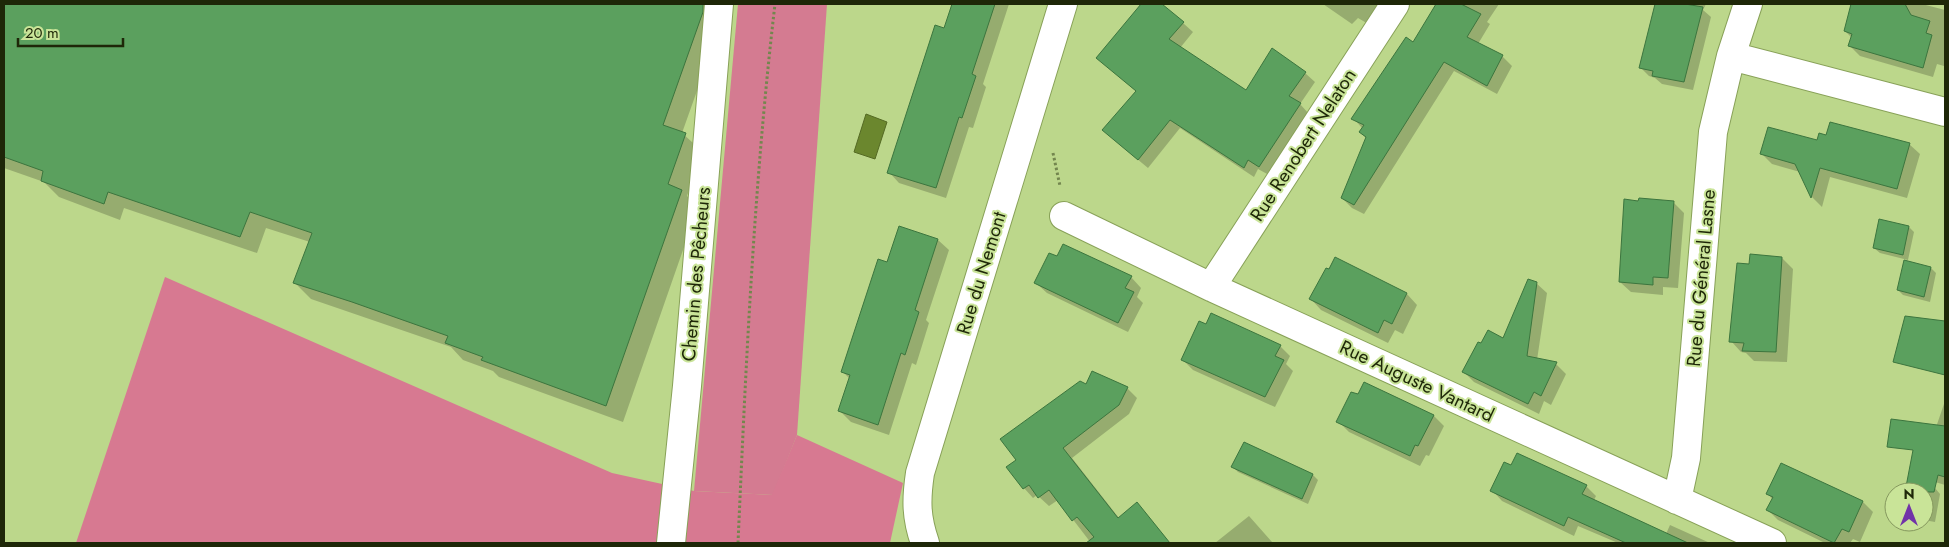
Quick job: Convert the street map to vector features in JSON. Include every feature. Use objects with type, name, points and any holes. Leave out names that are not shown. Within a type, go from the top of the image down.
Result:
[{"type":"street","name":"Chemin des Pêcheurs","points":[[671,543],[688,376],[719,4]]},
{"type":"street","name":"Rue du Nemont","points":[[919,537],[916,499],[920,473],[1063,4]]},
{"type":"street","name":"Rue Renobert Nelaton","points":[[1211,287],[1396,4]]},
{"type":"street","name":"Rue du Général Lasne","points":[[1677,500],[1686,458],[1713,132],[1731,56],[1748,4]]},
{"type":"street","points":[[1731,56],[1945,112]]},
{"type":"street","name":"Rue Auguste Vantard","points":[[1064,216],[1211,287],[1772,543]]},
{"type":"path","points":[[738,543],[755,226],[775,4]]},
{"type":"path","points":[[1053,152],[1064,201],[1064,216]]},
{"type":"shaded area","points":[[738,4],[827,4],[797,435],[773,495],[694,491]]},
{"type":"shaded area","points":[[866,114],[887,122],[875,159],[854,152]]},
{"type":"shaded area","points":[[165,277],[612,473],[694,491],[772,495],[797,435],[903,483],[890,543],[76,543]]},
{"type":"building","points":[[4,4],[703,4],[703,12],[663,125],[686,133],[668,184],[682,190],[606,406],[481,360],[483,357],[445,343],[448,336],[293,283],[312,233],[250,212],[240,237],[108,192],[104,204],[41,181],[43,171],[4,157]]},
{"type":"building","points":[[952,4],[995,4],[972,74],[976,76],[962,118],[959,117],[936,188],[887,173],[935,25],[944,28]]},
{"type":"building","points":[[1141,4],[1162,4],[1184,22],[1169,39],[1246,90],[1272,48],[1306,72],[1289,96],[1301,103],[1259,167],[1248,160],[1244,168],[1170,120],[1138,160],[1102,130],[1136,91],[1096,58]]},
{"type":"building","points":[[1436,4],[1461,4],[1481,14],[1467,37],[1503,55],[1487,86],[1444,62],[1354,205],[1341,198],[1366,137],[1359,132],[1364,125],[1351,119],[1406,37],[1413,42]]},
{"type":"building","points":[[1655,4],[1685,4],[1703,7],[1684,82],[1652,76],[1653,71],[1639,68]]},
{"type":"building","points":[[1851,4],[1905,4],[1911,15],[1930,21],[1926,33],[1932,35],[1923,68],[1848,46],[1852,34],[1844,31]]},
{"type":"building","points":[[1830,122],[1910,143],[1897,189],[1820,168],[1811,198],[1795,164],[1760,154],[1768,127],[1817,140],[1819,133],[1826,135]]},
{"type":"building","points":[[1639,198],[1674,201],[1668,278],[1653,277],[1653,285],[1619,282],[1624,199],[1638,201]]},
{"type":"building","points":[[1879,219],[1909,226],[1903,255],[1873,248]]},
{"type":"building","points":[[899,226],[938,239],[915,310],[919,312],[905,355],[901,353],[878,425],[838,411],[850,375],[841,372],[878,259],[887,262]]},
{"type":"building","points":[[1063,244],[1132,276],[1125,288],[1134,292],[1118,323],[1034,283],[1049,253],[1057,256]]},
{"type":"building","points":[[1750,254],[1782,257],[1776,352],[1742,351],[1744,343],[1729,342],[1737,263],[1749,264]]},
{"type":"building","points":[[1335,257],[1407,293],[1392,324],[1384,320],[1378,333],[1309,299],[1326,268],[1329,269]]},
{"type":"building","points":[[1904,260],[1931,267],[1924,297],[1897,290]]},
{"type":"building","points":[[1528,279],[1537,282],[1527,356],[1557,362],[1541,396],[1534,392],[1528,404],[1462,372],[1478,342],[1481,343],[1488,330],[1503,338]]},
{"type":"building","points":[[1211,313],[1281,345],[1275,356],[1284,360],[1265,397],[1181,360],[1199,321],[1206,324]]},
{"type":"building","points":[[1905,316],[1945,321],[1945,375],[1893,362]]},
{"type":"building","points":[[1092,371],[1128,387],[1119,405],[1063,448],[1118,518],[1137,502],[1170,543],[1086,543],[1094,537],[1077,517],[1072,521],[1049,490],[1038,498],[1029,485],[1023,489],[1006,467],[1016,460],[1000,439],[1080,381],[1086,384]]},
{"type":"building","points":[[1364,382],[1434,415],[1418,446],[1415,445],[1410,456],[1336,422],[1351,392],[1358,394]]},
{"type":"building","points":[[1891,419],[1945,426],[1945,477],[1938,475],[1934,492],[1934,482],[1907,482],[1913,450],[1887,447]]},
{"type":"building","points":[[1244,442],[1313,474],[1302,499],[1231,467]]},
{"type":"building","points":[[1517,453],[1587,485],[1582,494],[1688,543],[1626,543],[1568,517],[1564,526],[1490,491],[1504,462],[1511,465]]},
{"type":"building","points":[[1781,463],[1863,501],[1849,532],[1842,529],[1834,543],[1766,510],[1773,497],[1766,494]]}]
